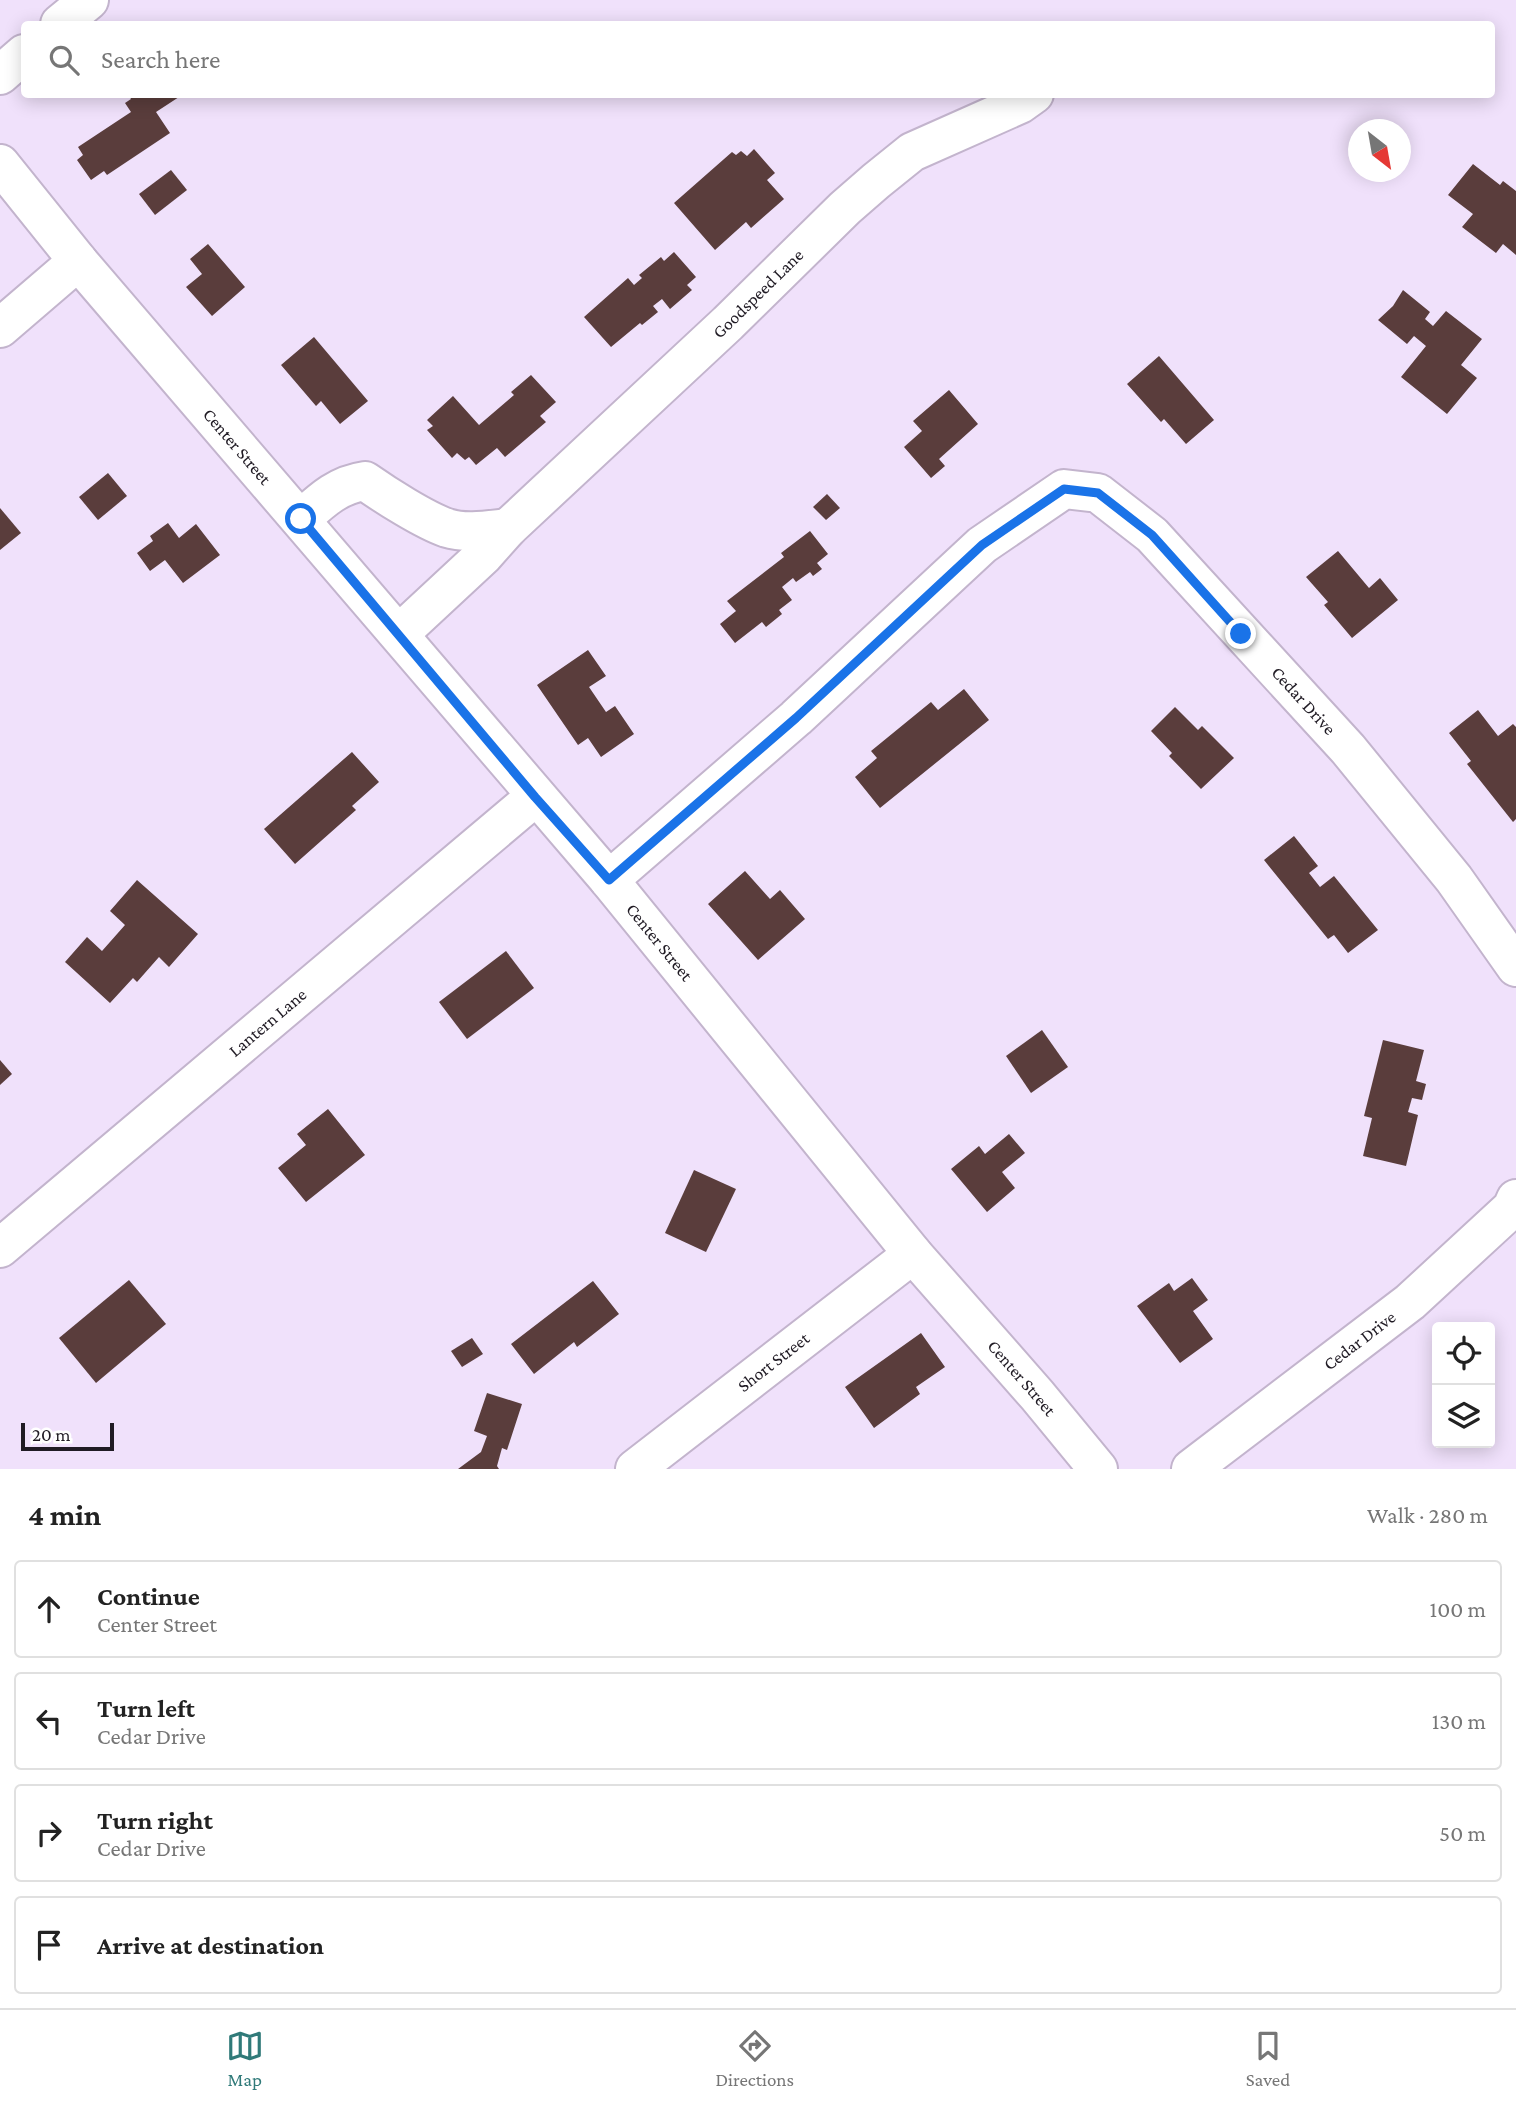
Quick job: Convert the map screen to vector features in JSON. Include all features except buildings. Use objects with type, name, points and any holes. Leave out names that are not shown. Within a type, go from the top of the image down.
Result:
[{"type":"street","points":[[64,21],[89,0]]},
{"type":"street","points":[[0,75],[21,57]]},
{"type":"street","name":"Goodspeed Lane","points":[[399,634],[484,555],[508,528],[728,323],[845,208],[912,152],[1028,98]]},
{"type":"street","name":"Center Street","points":[[0,164],[78,261],[301,519],[535,797],[609,880],[913,1254],[1098,1469]]},
{"type":"street","points":[[0,328],[78,261]]},
{"type":"street","points":[[301,519],[335,489],[365,481],[447,528],[470,531],[508,528]]},
{"type":"street","name":"Cedar Drive","points":[[609,880],[796,718],[982,545],[1064,489],[1098,493],[1152,535],[1348,749],[1454,879],[1516,967]]},
{"type":"street","name":"Lantern Lane","points":[[0,1248],[535,797]]},
{"type":"street","name":"Cedar Drive","points":[[1191,1469],[1410,1302],[1513,1208],[1516,1199]]},
{"type":"street","name":"Short Street","points":[[635,1469],[913,1254]]},
{"type":"route","points":[[301,519],[535,797],[609,880],[796,718],[982,545],[1064,489],[1098,493],[1152,535],[1241,634]]}]
